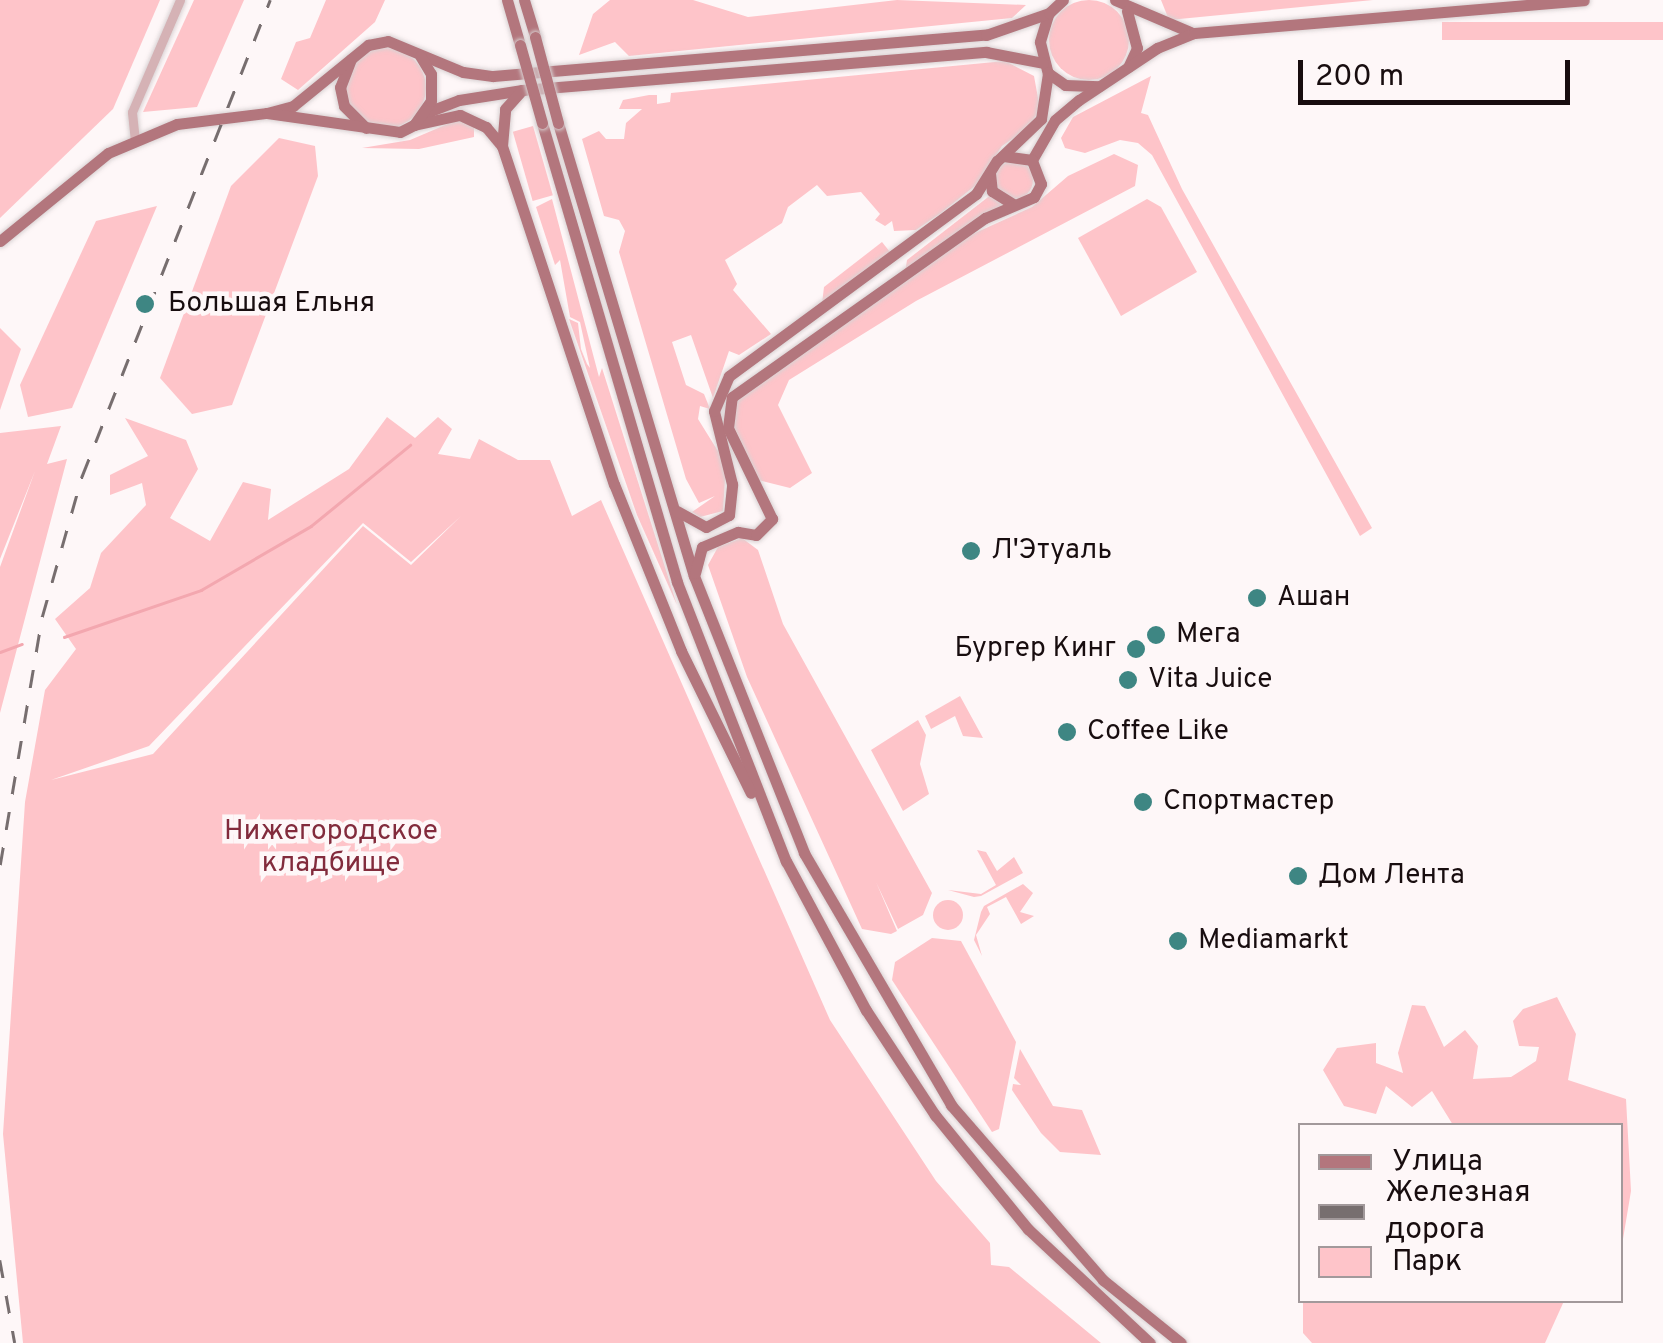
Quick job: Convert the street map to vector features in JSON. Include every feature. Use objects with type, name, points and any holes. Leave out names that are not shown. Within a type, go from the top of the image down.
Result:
[{"type":"main road","points":[[507,0],[676,582],[776,838]]},
{"type":"main road","points":[[524,0],[694,576],[804,853],[914,1050],[1044,1218],[1102,1280],[1181,1343]]},
{"type":"main road","points":[[0,241],[71,177],[135,141],[177,124],[267,113],[308,96],[353,56],[388,41],[463,72],[493,76],[986,35],[1049,13],[1063,0]]},
{"type":"main road","points":[[1032,160],[1055,120],[1157,48],[1194,33],[1584,0]]},
{"type":"main road","points":[[1119,3],[1194,33]]},
{"type":"main road","points":[[1119,3],[1138,48],[1122,75]]},
{"type":"main road","points":[[738,532],[714,411],[729,376],[947,217],[1040,119],[1046,68],[1040,42],[1049,13]]},
{"type":"main road","points":[[425,113],[459,100],[522,90],[986,52],[1046,68],[1085,89],[1108,84]]},
{"type":"main road","points":[[414,125],[425,113],[433,87],[417,53]]},
{"type":"main road","points":[[353,56],[342,74],[344,106],[371,131]]},
{"type":"main road","points":[[502,146],[506,109],[522,90]]},
{"type":"main road","points":[[267,113],[371,131],[460,115],[486,127],[502,146],[614,484],[681,651],[849,980],[935,1115],[1028,1229],[1150,1343]]},
{"type":"main road","points":[[694,576],[702,547],[738,532],[756,535],[768,526],[772,511],[757,494],[728,428],[732,397],[985,218],[1037,193],[1040,171],[1032,160],[1003,156]]},
{"type":"main road","points":[[990,173],[997,198],[1014,205]]},
{"type":"main road","points":[[673,508],[686,522],[706,527],[757,494]]},
{"type":"street","points":[[135,141],[132,112],[180,0]]},
{"type":"green space","points":[[0,0],[160,0],[113,109],[0,218]]},
{"type":"green space","points":[[194,0],[244,0],[197,107],[143,112]]},
{"type":"green space","points":[[326,0],[385,0],[375,22],[298,90],[281,79],[296,42],[310,38]]},
{"type":"green space","points":[[610,0],[693,0],[748,17],[897,0],[1026,5],[1012,18],[629,56],[615,42],[579,55],[593,14]]},
{"type":"green space","points":[[1081,0],[1097,0],[1118,11],[1129,40],[1118,69],[1097,80],[1081,80],[1067,74],[1055,62],[1049,48],[1049,32],[1055,18],[1067,6]]},
{"type":"green space","points":[[1161,0],[1373,0],[1169,20]]},
{"type":"green space","points":[[1442,22],[1663,22],[1663,40],[1442,40]]},
{"type":"green space","points":[[386,48],[401,51],[414,60],[423,73],[423,103],[414,116],[401,125],[386,128],[371,125],[358,116],[349,103],[346,88],[349,73],[358,60],[371,51]]},
{"type":"green space","points":[[1005,61],[1034,76],[1040,109],[1027,129],[1002,146],[976,185],[941,213],[916,230],[894,231],[892,221],[885,226],[875,220],[880,214],[861,192],[827,196],[817,185],[788,207],[782,223],[725,260],[737,284],[733,290],[771,334],[739,355],[729,351],[713,398],[691,335],[672,342],[686,385],[704,394],[710,409],[700,406],[698,419],[726,464],[723,511],[700,517],[692,512],[715,496],[699,503],[686,479],[619,252],[625,231],[619,220],[604,216],[582,139],[599,131],[606,139],[624,139],[626,123],[642,109],[619,109],[623,100],[649,95],[657,95],[657,104],[670,102],[671,93]]},
{"type":"green space","points":[[1151,76],[1141,113],[1148,115],[1182,189],[1372,528],[1360,536],[1152,155],[1138,143],[1120,140],[1085,153],[1065,148],[1061,138],[1073,117]]},
{"type":"green space","points":[[457,120],[474,126],[474,137],[419,149],[362,148],[410,140]]},
{"type":"green space","points":[[533,126],[553,195],[533,201],[513,132]]},
{"type":"green space","points":[[279,138],[315,146],[318,176],[232,405],[192,414],[160,378],[231,186]]},
{"type":"green space","points":[[1114,154],[1138,165],[1135,186],[916,301],[789,380],[778,405],[812,473],[790,488],[758,480],[732,434],[733,400],[964,238],[1032,207],[1068,176]]},
{"type":"green space","points":[[1014,161],[1027,167],[1033,180],[1027,193],[1014,199],[1001,193],[995,180],[1001,167]]},
{"type":"green space","points":[[992,194],[1002,206],[905,273],[907,260]]},
{"type":"green space","points":[[552,199],[599,377],[602,368],[677,605],[637,515],[569,319],[578,323],[581,349],[590,368],[580,322],[570,317],[560,260],[555,265],[536,207]]},
{"type":"green space","points":[[1147,199],[1161,207],[1197,272],[1121,316],[1078,238]]},
{"type":"green space","points":[[157,206],[72,408],[28,417],[20,385],[96,221]]},
{"type":"green space","points":[[882,242],[890,252],[822,304],[824,287]]},
{"type":"green space","points":[[0,328],[21,349],[0,410]]},
{"type":"green space","name":"Нижегородское кладбище","points":[[387,417],[415,438],[438,417],[452,429],[438,454],[470,459],[479,439],[518,460],[550,460],[572,516],[601,500],[830,1020],[936,1181],[990,1243],[991,1265],[1009,1267],[1101,1343],[23,1343],[3,1134],[25,802],[45,690],[76,649],[55,619],[90,588],[101,553],[146,505],[142,483],[110,495],[110,475],[148,456],[125,418],[186,440],[198,469],[170,518],[210,541],[243,482],[271,489],[268,520],[349,469]],"holes":[[[461,516],[411,565],[363,526],[153,754],[51,780],[149,746],[363,523],[411,562]]]},
{"type":"green space","points":[[61,426],[47,464],[67,459],[0,713],[0,567],[35,471],[0,559],[0,433]]},
{"type":"green space","points":[[742,538],[758,550],[783,624],[932,893],[923,915],[898,929],[876,882],[897,931],[891,934],[862,929],[747,677],[708,565],[718,547]]},
{"type":"green space","points":[[960,696],[983,738],[963,736],[955,716],[931,729],[925,716]]},
{"type":"green space","points":[[918,720],[926,735],[920,764],[929,794],[903,811],[871,750]]},
{"type":"green space","points":[[977,850],[986,852],[997,871],[1014,857],[1023,873],[981,896],[948,890],[981,894],[996,885]]},
{"type":"green space","points":[[1023,884],[1033,893],[1020,912],[1034,916],[1021,924],[1006,897],[987,907],[990,914],[976,935],[982,956],[974,940],[984,906]]},
{"type":"green space","points":[[948,900],[959,904],[963,915],[959,926],[948,930],[937,926],[933,915],[937,904]]},
{"type":"green space","points":[[932,938],[961,941],[1016,1042],[999,1129],[992,1132],[892,980],[895,962]]},
{"type":"green space","points":[[1557,997],[1576,1034],[1568,1080],[1626,1099],[1631,1191],[1623,1239],[1623,1123],[1452,1123],[1432,1091],[1412,1107],[1386,1086],[1376,1114],[1344,1106],[1323,1070],[1337,1048],[1376,1043],[1376,1063],[1403,1073],[1398,1053],[1412,1005],[1425,1006],[1444,1047],[1465,1030],[1478,1046],[1473,1079],[1511,1077],[1536,1061],[1539,1047],[1519,1046],[1513,1021],[1523,1009]]},
{"type":"green space","points":[[1020,1049],[1053,1106],[1082,1110],[1101,1155],[1060,1152],[1041,1133],[1012,1090],[1013,1084],[1021,1085],[1014,1078]]},
{"type":"green space","points":[[1303,1303],[1563,1303],[1545,1343],[1312,1343],[1303,1333]]},
{"type":"waterway","points":[[64,637],[201,590],[311,526],[410,445]]},
{"type":"waterway","points":[[0,652],[22,644]]},
{"type":"railway","points":[[0,865],[42,617],[82,476],[270,0]]},
{"type":"railway","points":[[0,1260],[15,1343]]},
{"type":"place","name":"Большая Ельня","points":[[145,304]]},
{"type":"place","name":"Л'Этуаль","points":[[971,551]]},
{"type":"place","name":"Ашан","points":[[1257,598]]},
{"type":"place","name":"Мега","points":[[1156,635]]},
{"type":"place","name":"Бургер Кинг","points":[[1136,649]]},
{"type":"place","name":"Vita Juice","points":[[1128,680]]},
{"type":"place","name":"Coffee Like","points":[[1067,732]]},
{"type":"place","name":"Спортмастер","points":[[1143,802]]},
{"type":"place","name":"Дом Лента","points":[[1298,876]]},
{"type":"place","name":"Mediamarkt","points":[[1178,941]]}]
